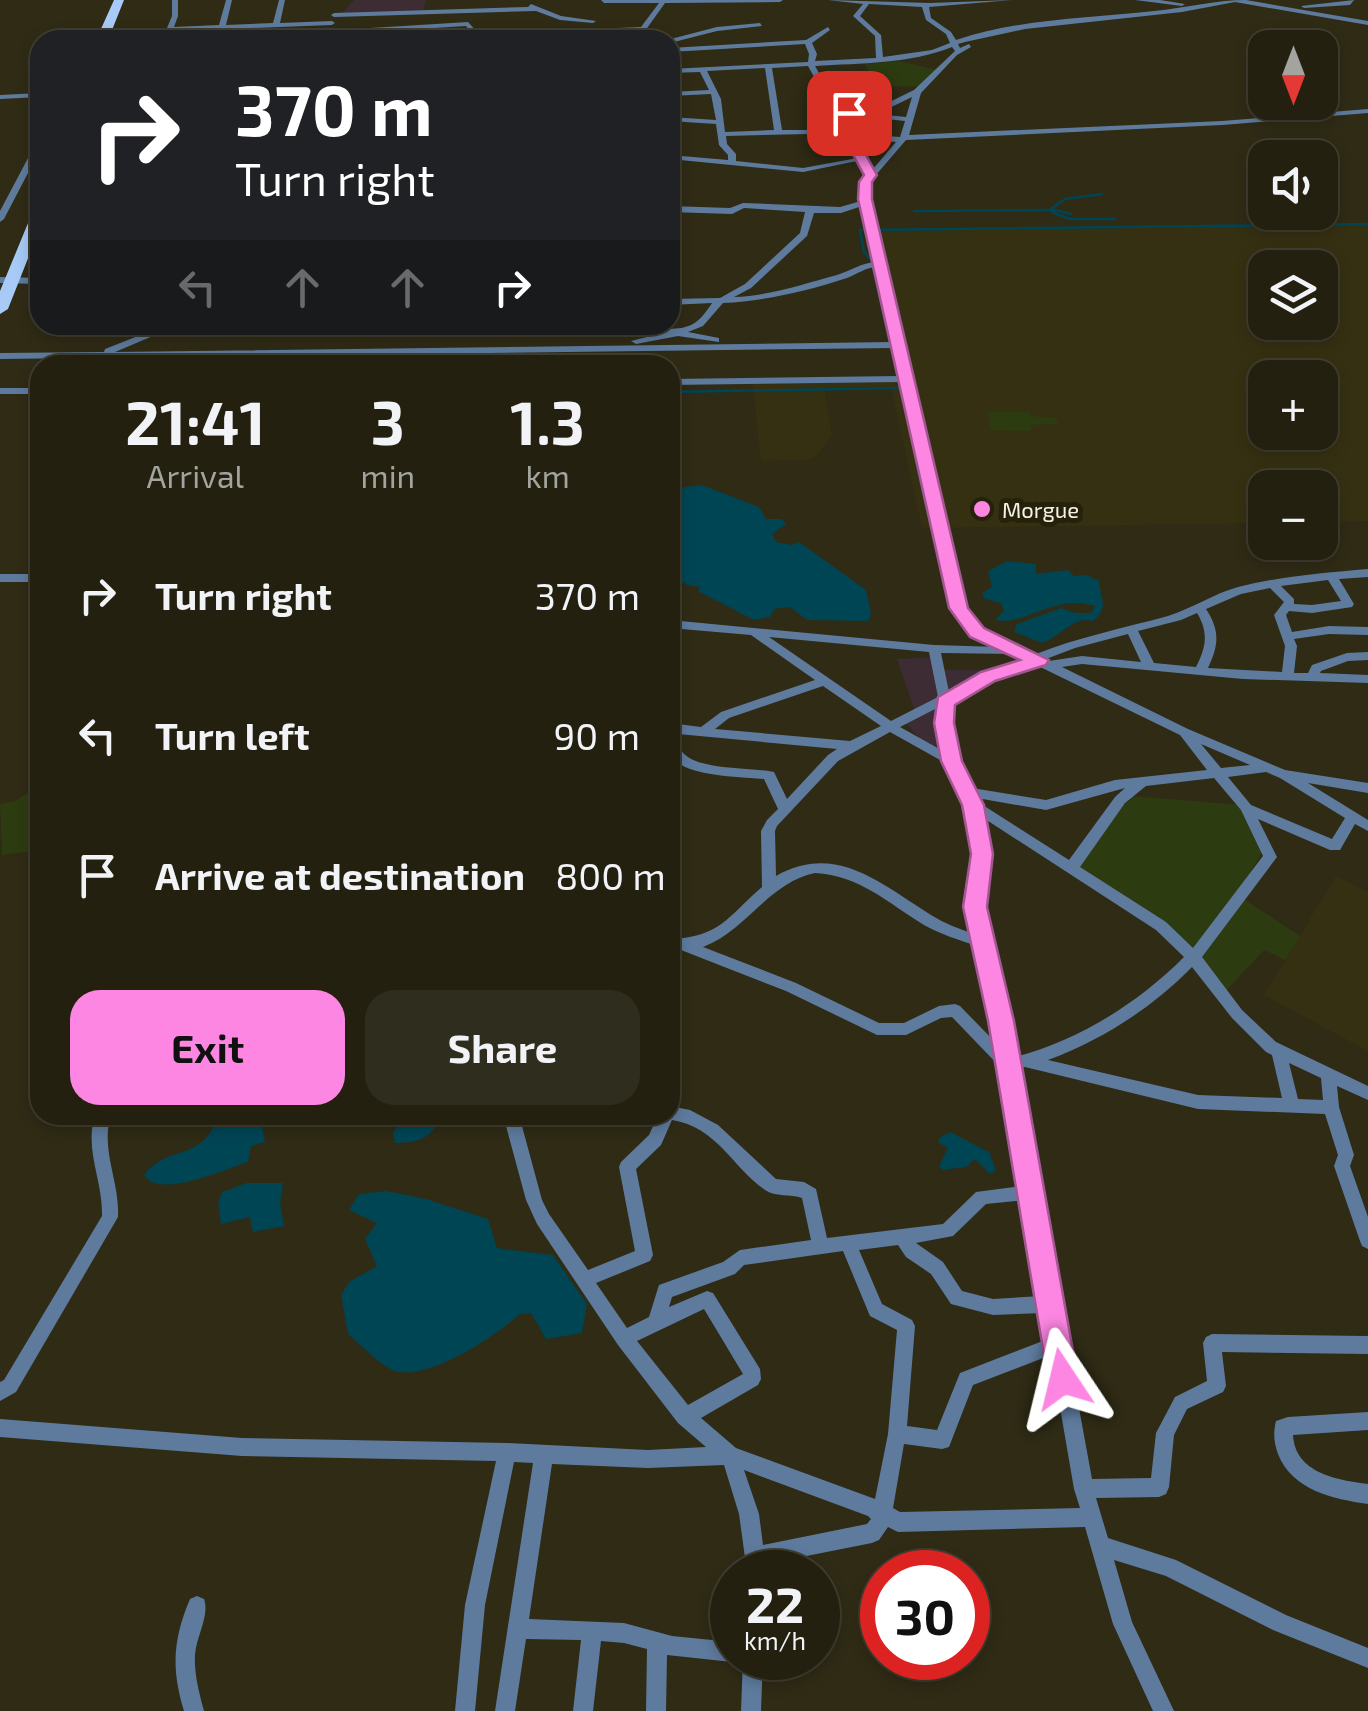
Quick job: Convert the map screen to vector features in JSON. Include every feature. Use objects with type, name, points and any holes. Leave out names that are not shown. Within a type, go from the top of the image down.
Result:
[{"type":"main road","points":[[109,30],[121,0]]},
{"type":"main road","points":[[0,309],[4,280],[30,222]]},
{"type":"street","points":[[175,0],[177,6],[168,29],[276,24],[334,15],[536,9]]},
{"type":"street","points":[[220,30],[229,0]]},
{"type":"street","points":[[276,24],[282,0]]},
{"type":"street","points":[[522,0],[560,18],[593,20]]},
{"type":"street","points":[[764,46],[759,14],[772,0]]},
{"type":"street","points":[[587,30],[604,1],[662,4],[780,0]]},
{"type":"street","points":[[831,0],[866,4],[1009,0]]},
{"type":"street","points":[[1138,0],[1198,8]]},
{"type":"street","points":[[680,70],[880,60],[957,48],[1025,27],[1198,8],[1235,0],[1368,23]]},
{"type":"street","points":[[1305,0],[1314,6]]},
{"type":"street","points":[[1282,8],[1350,4],[1350,0]]},
{"type":"street","points":[[920,3],[928,19],[949,32],[957,48]]},
{"type":"street","points":[[635,30],[644,29],[662,4]]},
{"type":"street","points":[[866,4],[856,16],[878,35],[880,60]]},
{"type":"street","points":[[332,30],[334,15]]},
{"type":"street","points":[[402,30],[468,24],[473,30]]},
{"type":"street","points":[[680,38],[716,29],[760,25]]},
{"type":"street","points":[[680,50],[808,42],[828,29]]},
{"type":"street","points":[[808,42],[835,107],[849,113],[906,118]]},
{"type":"street","points":[[957,48],[917,92],[902,139],[865,182],[879,264],[962,616],[977,632],[1184,732],[1276,771],[1368,826]]},
{"type":"street","points":[[768,66],[778,132]]},
{"type":"street","points":[[702,69],[714,92],[723,145],[732,154],[732,162]]},
{"type":"street","points":[[680,94],[714,92]]},
{"type":"street","points":[[870,115],[872,110],[917,92]]},
{"type":"street","points":[[0,96],[30,95]]},
{"type":"street","points":[[722,134],[778,132],[902,139],[1222,123],[1368,111]]},
{"type":"street","points":[[849,113],[852,135],[870,175]]},
{"type":"street","points":[[680,120],[718,122]]},
{"type":"street","points":[[680,158],[803,170],[863,158]]},
{"type":"street","points":[[0,219],[30,161]]},
{"type":"street","points":[[680,333],[700,324],[718,302],[748,286],[781,257],[804,234],[810,210],[842,210],[866,202]]},
{"type":"street","points":[[680,209],[732,210],[743,205],[808,206],[819,210]]},
{"type":"street","points":[[680,302],[756,299],[846,275],[866,264],[879,264]]},
{"type":"street","points":[[4,280],[30,281]]},
{"type":"street","points":[[680,334],[729,341],[899,343]]},
{"type":"street","points":[[98,355],[149,335]]},
{"type":"street","points":[[596,348],[671,335]]},
{"type":"street","points":[[98,355],[899,343]]},
{"type":"street","points":[[0,356],[30,356]]},
{"type":"street","points":[[680,382],[908,379]]},
{"type":"street","points":[[0,392],[30,391]]},
{"type":"street","points":[[1044,662],[1071,645],[1177,617],[1238,591],[1368,573]]},
{"type":"street","points":[[1285,607],[1312,609],[1348,604],[1331,576]]},
{"type":"street","points":[[0,578],[30,578]]},
{"type":"street","points":[[1272,584],[1289,599],[1280,615],[1291,651],[1287,677]]},
{"type":"street","points":[[1198,606],[1214,630],[1214,647],[1201,669]]},
{"type":"street","points":[[680,625],[934,649],[1018,651]]},
{"type":"street","points":[[1132,628],[1149,665]]},
{"type":"street","points":[[1288,636],[1329,630],[1368,632]]},
{"type":"street","points":[[754,632],[892,727],[951,761]]},
{"type":"street","points":[[934,649],[951,761],[969,798],[982,854],[975,907],[1008,1065],[1084,1488],[1123,1624],[1164,1711]]},
{"type":"street","points":[[1312,678],[1316,668],[1347,657],[1368,656]]},
{"type":"street","points":[[770,889],[768,830],[833,758],[988,676],[1065,660],[1287,677],[1368,679]]},
{"type":"street","points":[[706,730],[725,715],[825,681]]},
{"type":"street","points":[[680,729],[852,746]]},
{"type":"street","points":[[1008,1065],[1059,1050],[1154,992],[1192,958],[1270,857],[1246,808],[1184,732]]},
{"type":"street","points":[[680,758],[714,769],[770,775],[785,810]]},
{"type":"street","points":[[969,798],[1046,805],[1114,785],[1216,771],[1276,771],[1368,788]]},
{"type":"street","points":[[1072,867],[1120,800],[1143,781]]},
{"type":"street","points":[[969,798],[1018,837],[1072,867],[1161,926],[1237,1014],[1278,1051],[1368,1093]]},
{"type":"street","points":[[1246,808],[1331,846],[1335,846],[1352,817]]},
{"type":"street","points":[[680,946],[703,944],[733,927],[770,889],[798,872],[815,868],[834,871],[903,901],[928,920],[984,943]]},
{"type":"street","points":[[680,947],[776,980],[877,1029],[906,1029],[939,1012],[955,1010],[1008,1065]]},
{"type":"street","points":[[1278,1051],[1291,1104]]},
{"type":"street","points":[[1027,1061],[1198,1102],[1331,1106]]},
{"type":"street","points":[[1328,1077],[1331,1106],[1344,1148],[1344,1174],[1368,1241]]},
{"type":"street","points":[[680,1115],[687,1115],[733,1145],[772,1186],[804,1189],[810,1194],[820,1245]]},
{"type":"street","points":[[0,1392],[10,1386],[110,1217],[112,1201],[100,1165],[99,1125]]},
{"type":"street","points":[[514,1125],[534,1200],[584,1280],[685,1417],[730,1454],[873,1508],[898,1522],[1091,1517]]},
{"type":"street","points":[[584,1280],[644,1255],[627,1167],[654,1140],[662,1125]]},
{"type":"street","points":[[656,1322],[665,1291],[729,1268],[749,1254],[947,1231],[982,1196],[1031,1192]]},
{"type":"street","points":[[902,1236],[912,1251],[937,1268],[957,1298],[993,1307],[1050,1304]]},
{"type":"street","points":[[811,1550],[872,1534],[880,1524],[897,1434],[906,1326],[876,1310],[848,1243]]},
{"type":"street","points":[[624,1339],[707,1299],[751,1370],[752,1379],[685,1417]]},
{"type":"street","points":[[1084,1488],[1159,1487],[1164,1433],[1181,1404],[1217,1386],[1212,1343],[1368,1344]]},
{"type":"street","points":[[897,1434],[942,1440],[966,1379],[986,1376],[1024,1353],[1057,1345]]},
{"type":"street","points":[[1368,1420],[1288,1426],[1282,1428],[1282,1437],[1287,1455],[1314,1483],[1368,1494]]},
{"type":"street","points":[[0,1428],[242,1448],[507,1452],[638,1459],[730,1454]]},
{"type":"street","points":[[465,1711],[475,1605],[507,1452]]},
{"type":"street","points":[[505,1711],[544,1454]]},
{"type":"street","points":[[730,1454],[754,1550]]},
{"type":"street","points":[[1098,1545],[1170,1566],[1280,1623],[1368,1658]]},
{"type":"street","points":[[194,1711],[184,1677],[182,1651],[197,1606]]},
{"type":"street","points":[[516,1629],[624,1633],[657,1643],[710,1649]]},
{"type":"street","points":[[583,1711],[592,1630]]},
{"type":"street","points":[[656,1711],[657,1643]]},
{"type":"street","points":[[751,1711],[752,1680]]},
{"type":"shaded area","points":[[354,0],[426,0],[423,11],[342,13]]},
{"type":"shaded area","points":[[1338,225],[1368,225],[1368,521],[1338,522],[1338,470],[1248,470],[1248,523],[922,528],[891,387],[824,388],[832,435],[817,455],[806,460],[761,461],[752,378],[897,377],[866,231],[1248,226],[1248,230],[1338,230]]},
{"type":"shaded area","points":[[937,657],[941,670],[982,670],[983,679],[947,700],[949,744],[928,748],[904,721],[916,714],[897,659]]},
{"type":"shaded area","points":[[1336,876],[1368,892],[1368,1051],[1264,995]]},
{"type":"green space","points":[[899,61],[938,70],[922,86],[882,87],[875,84],[865,64]]},
{"type":"green space","points":[[988,412],[1029,412],[1031,416],[1056,418],[1058,424],[1030,425],[1031,431],[991,430]]},
{"type":"green space","points":[[30,791],[30,851],[2,855],[0,804],[15,801]]},
{"type":"green space","points":[[1131,796],[1243,805],[1267,843],[1238,895],[1300,936],[1285,960],[1264,950],[1223,994],[1171,931],[1076,866]]},
{"type":"water","points":[[702,485],[759,507],[766,519],[782,519],[786,524],[772,534],[776,542],[799,542],[866,590],[871,614],[868,621],[807,620],[790,607],[774,609],[770,617],[754,620],[698,591],[701,587],[680,581],[680,488]]},
{"type":"water","points":[[1007,561],[1036,564],[1036,574],[1068,570],[1074,576],[1087,575],[1099,581],[1101,611],[1093,621],[1074,623],[1042,643],[1014,632],[1017,624],[1061,608],[1091,613],[1095,606],[1066,604],[1019,619],[995,620],[1004,611],[1001,603],[985,599],[982,593],[992,587],[988,571]]},
{"type":"water","points":[[214,1125],[262,1125],[265,1142],[251,1146],[248,1162],[209,1176],[163,1184],[144,1175],[164,1159],[194,1147]]},
{"type":"water","points":[[399,1125],[436,1125],[421,1139],[409,1142],[395,1143],[393,1132]]},
{"type":"water","points":[[950,1132],[989,1152],[996,1170],[990,1174],[975,1159],[966,1167],[943,1170],[939,1166],[948,1148],[939,1143],[939,1138]]},
{"type":"water","points":[[247,1183],[283,1183],[280,1203],[284,1226],[253,1232],[250,1217],[221,1224],[218,1204],[222,1192]]},
{"type":"water","points":[[386,1191],[488,1219],[497,1248],[553,1255],[587,1304],[582,1333],[546,1339],[531,1313],[520,1314],[480,1343],[430,1368],[399,1372],[379,1362],[348,1334],[341,1295],[349,1282],[377,1266],[365,1239],[377,1223],[349,1210],[359,1194]]},
{"type":"waterway","points":[[1051,209],[1065,199],[1102,194]]},
{"type":"waterway","points":[[914,211],[1054,210],[1071,214]]},
{"type":"waterway","points":[[1052,212],[1069,219],[1115,219]]},
{"type":"waterway","points":[[872,261],[864,252],[860,230],[1368,224]]},
{"type":"waterway","points":[[873,268],[889,337]]},
{"type":"waterway","points":[[680,392],[901,388],[918,464]]},
{"type":"waterway","points":[[917,462],[929,514]]},
{"type":"place","name":"Morgue","points":[[982,509]]},
{"type":"route","points":[[849,113],[854,144],[870,175],[865,182],[865,199],[959,608],[977,632],[1039,660],[988,676],[945,702],[944,723],[951,761],[973,805],[982,854],[975,907],[1001,1021],[1063,1379]]}]
